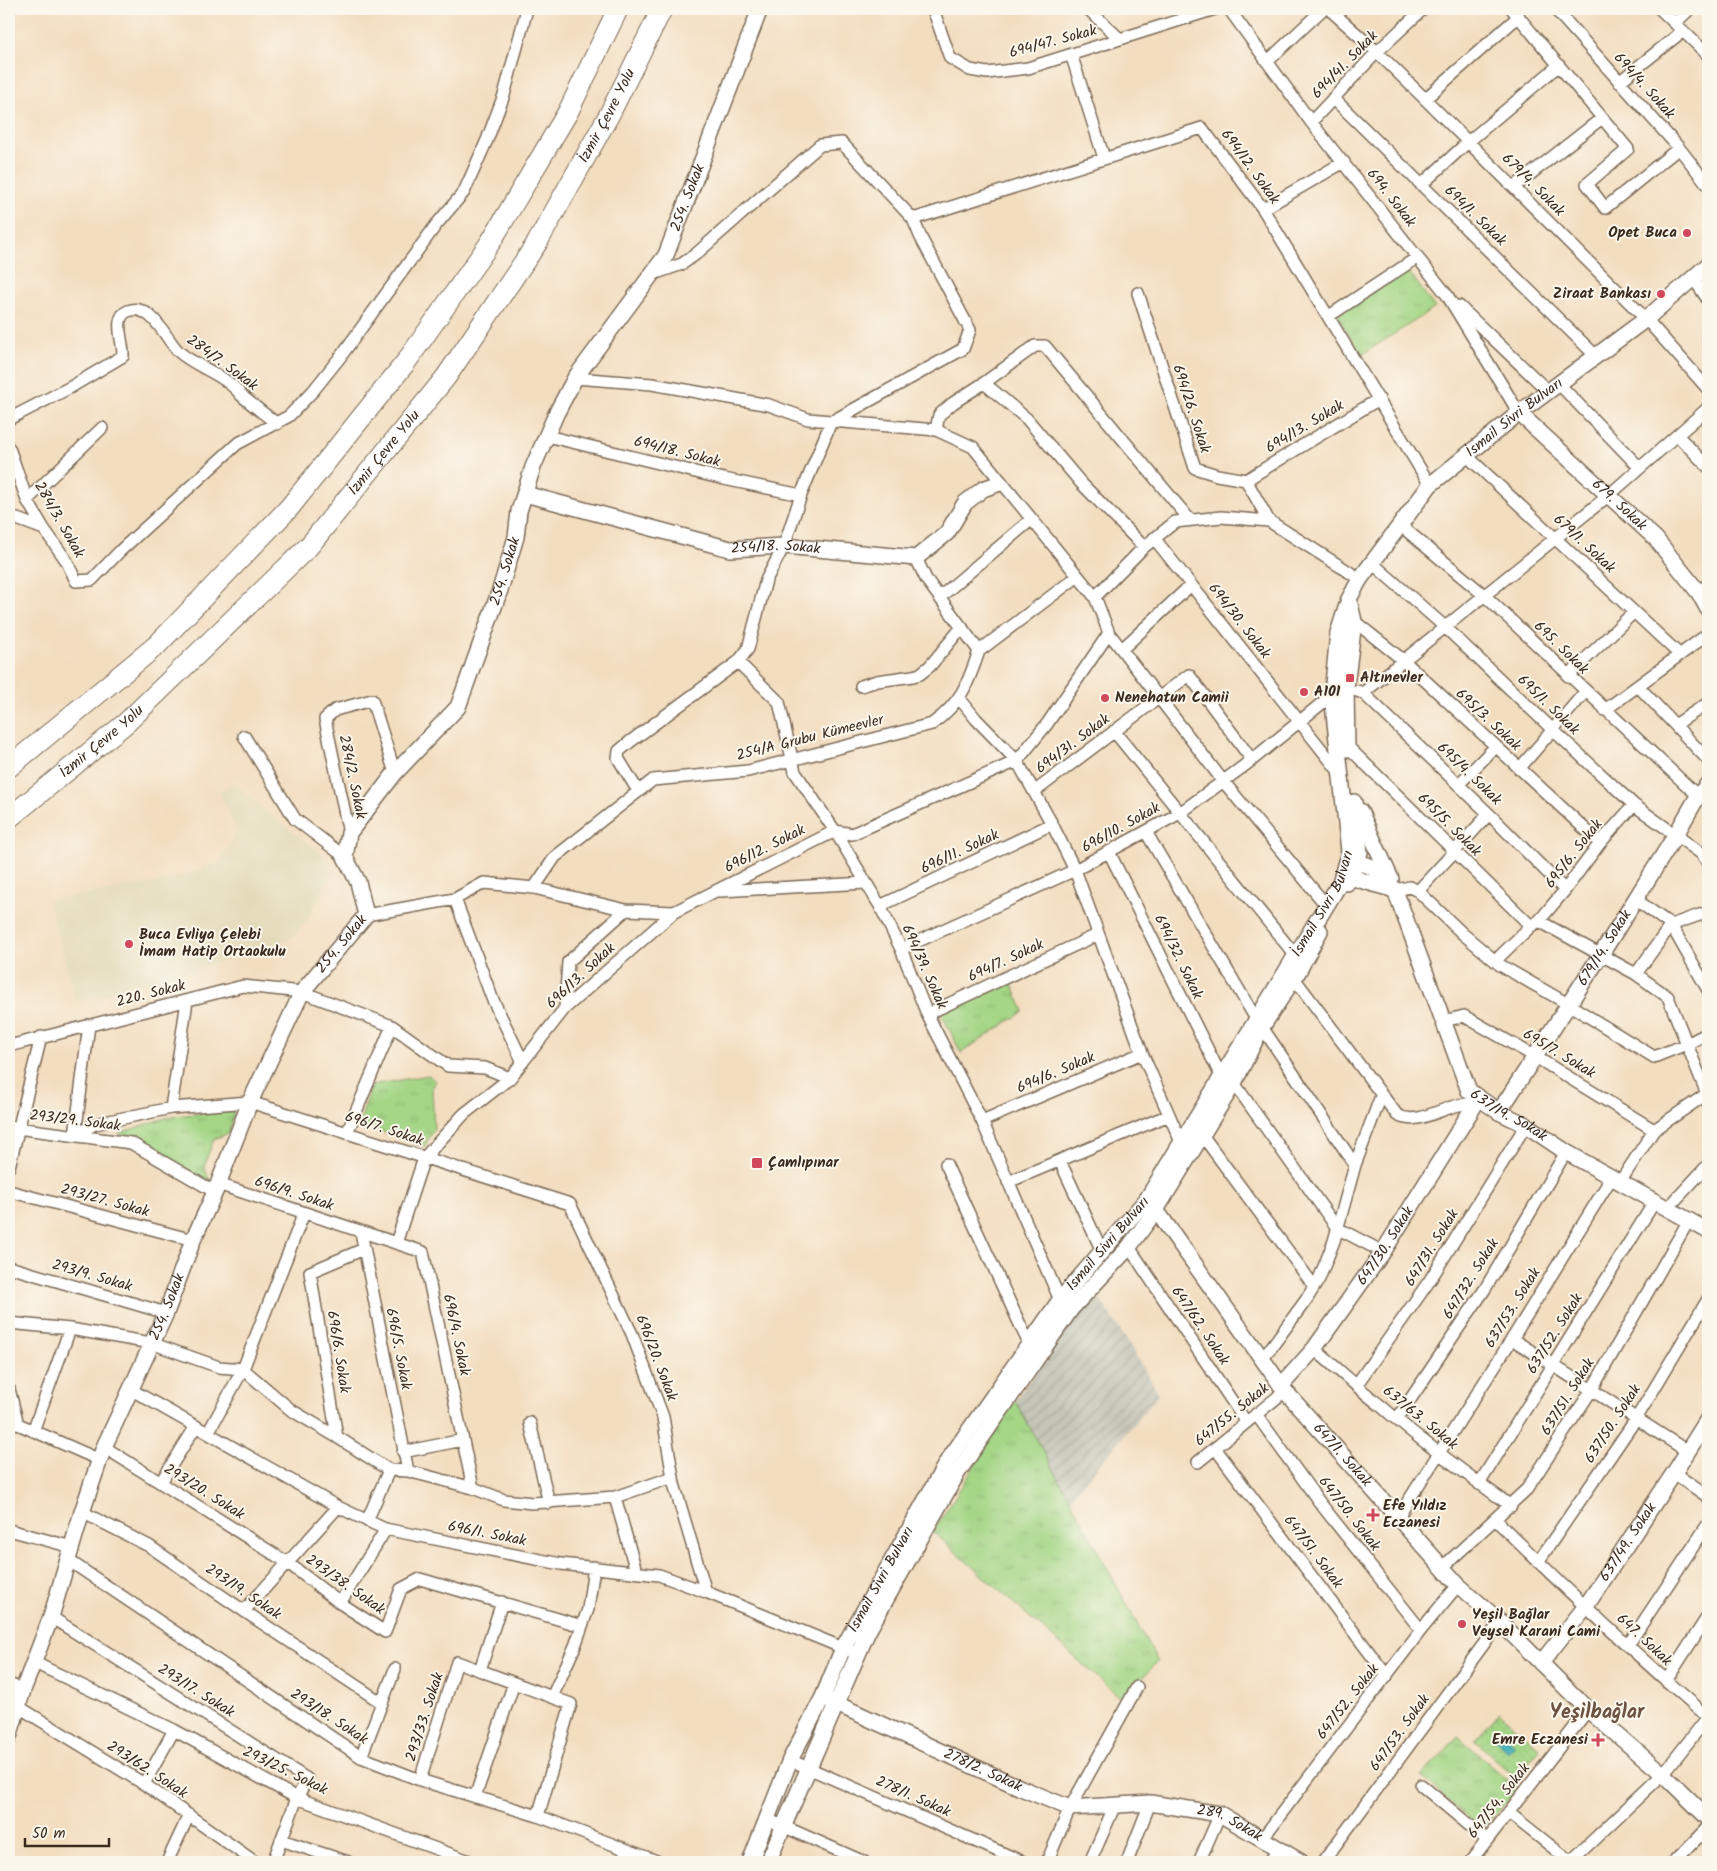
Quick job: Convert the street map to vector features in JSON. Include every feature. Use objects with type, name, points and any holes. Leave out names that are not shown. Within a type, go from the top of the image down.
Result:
[{"type":"highway","points":[[9,767],[157,645],[289,508],[406,362],[490,243],[568,112],[618,9]]},
{"type":"highway","name":"İzmir Çevre Yolu","points":[[9,818],[133,716],[309,546],[446,377],[537,243],[609,115],[662,9]]},
{"type":"street","points":[[277,424],[289,416],[313,391],[436,225],[464,192],[488,140],[504,95],[527,9]]},
{"type":"street","name":"254. Sokak","points":[[9,1737],[35,1663],[102,1454],[166,1313],[193,1240],[250,1102],[302,992],[366,914],[358,882],[345,857],[349,833],[395,773],[458,707],[500,590],[516,537],[519,511],[533,467],[546,436],[575,378],[666,255],[760,9]]},
{"type":"street","name":"694/47. Sokak","points":[[933,9],[950,58],[970,70],[987,73],[1028,68],[1214,9]]},
{"type":"street","points":[[1088,9],[1120,39]]},
{"type":"street","name":"694. Sokak","points":[[1230,9],[1311,122],[1447,295],[1519,413]]},
{"type":"street","points":[[1267,62],[1323,9]]},
{"type":"street","name":"679/4. Sokak","points":[[1329,9],[1426,99],[1646,319],[1708,389]]},
{"type":"street","name":"694/41. Sokak","points":[[1311,122],[1377,52],[1423,9]]},
{"type":"street","name":"694/4. Sokak","points":[[1555,9],[1679,148],[1708,185]]},
{"type":"street","points":[[1660,9],[1708,55]]},
{"type":"street","points":[[1620,82],[1679,27],[1690,9]]},
{"type":"street","points":[[1426,99],[1516,12],[1628,149],[1587,184],[1605,208],[1679,148]]},
{"type":"street","points":[[1071,54],[1104,158]]},
{"type":"street","points":[[1421,185],[1468,142],[1559,66]]},
{"type":"street","name":"694/1. Sokak","points":[[1333,98],[1596,356]]},
{"type":"street","points":[[1514,187],[1602,118]]},
{"type":"street","name":"694/12. Sokak","points":[[913,220],[1202,128],[1263,209],[1380,399],[1430,485]]},
{"type":"street","points":[[638,791],[618,758],[619,751],[631,740],[738,662],[748,649],[766,580],[784,546],[801,495],[831,422],[963,349],[970,330],[913,220],[842,143],[820,145],[696,254],[682,264],[651,275]]},
{"type":"street","points":[[1263,209],[1344,162]]},
{"type":"street","points":[[1329,316],[1418,257]]},
{"type":"street","name":"İsmail Sivri Bulvarı","points":[[750,1862],[790,1760],[823,1697],[843,1648],[947,1462],[1035,1348],[1129,1247],[1156,1210],[1202,1135],[1227,1079],[1295,955],[1340,883],[1351,869],[1332,695],[1338,633],[1349,599],[1360,579],[1430,485],[1519,413],[1646,319],[1708,266]]},
{"type":"street","points":[[1694,279],[1708,300]]},
{"type":"street","name":"694/26. Sokak","points":[[1138,294],[1195,468],[1217,476],[1246,480]]},
{"type":"street","points":[[1447,295],[1553,388],[1640,468]]},
{"type":"street","name":"284/7. Sokak","points":[[9,419],[71,387],[123,356],[124,347],[119,325],[121,316],[128,311],[136,310],[144,312],[160,325],[168,339],[180,352],[231,384],[277,424]]},
{"type":"street","points":[[936,430],[939,415],[953,403],[984,384],[1035,346],[1046,346],[1190,520]]},
{"type":"street","points":[[575,378],[652,384],[769,405],[808,418],[831,422],[936,430],[973,447],[1095,597],[1109,633],[1122,650],[1223,781],[1326,905]]},
{"type":"street","points":[[984,384],[1027,418],[1081,482],[1144,548]]},
{"type":"street","name":"694/13. Sokak","points":[[1246,480],[1380,399]]},
{"type":"street","points":[[1346,688],[1363,692],[1608,496],[1708,408]]},
{"type":"street","name":"679. Sokak","points":[[1519,413],[1656,539],[1703,588],[1708,609]]},
{"type":"street","name":"284/3. Sokak","points":[[9,448],[27,500],[44,529],[66,560],[76,581],[92,580],[121,550],[237,444],[261,430],[277,424]]},
{"type":"street","points":[[27,500],[102,428]]},
{"type":"street","points":[[1678,435],[1708,467]]},
{"type":"street","name":"694/18. Sokak","points":[[546,436],[724,479],[801,495]]},
{"type":"street","name":"679/1. Sokak","points":[[1466,455],[1680,655]]},
{"type":"street","points":[[1246,480],[1269,521]]},
{"type":"street","points":[[1000,482],[983,489],[965,503],[947,533],[916,558],[926,578],[979,651],[1078,576]]},
{"type":"street","name":"254/18. Sokak","points":[[525,494],[730,549],[784,546],[916,558]]},
{"type":"street","points":[[1095,597],[1154,538],[1175,522],[1221,517],[1269,521],[1360,579]]},
{"type":"street","points":[[9,518],[44,529]]},
{"type":"street","points":[[940,597],[1032,520]]},
{"type":"street","name":"695. Sokak","points":[[1400,525],[1484,595],[1585,692],[1698,796]]},
{"type":"street","name":"694/30. Sokak","points":[[1154,538],[1341,774]]},
{"type":"street","name":"695/1. Sokak","points":[[1371,562],[1445,627],[1634,806],[1706,856]]},
{"type":"street","points":[[1122,650],[1191,585]]},
{"type":"street","name":"İsmail Sivri Bulvarı","points":[[1259,1023],[1294,978],[1360,852],[1346,745],[1346,688],[1354,621],[1349,599]]},
{"type":"street","points":[[1568,676],[1634,612]]},
{"type":"street","name":"695/3. Sokak","points":[[1354,621],[1403,660],[1495,748],[1600,843]]},
{"type":"street","points":[[861,686],[877,681],[920,674],[930,666],[962,627]]},
{"type":"street","name":"696/12. Sokak","points":[[674,912],[835,831],[852,834],[1017,761],[1047,724],[1109,633]]},
{"type":"street","points":[[1605,710],[1708,634]]},
{"type":"street","name":"254/A Grubu Kümeevler","points":[[534,888],[555,857],[653,780],[748,771],[932,724],[946,714],[960,699],[972,673],[979,651]]},
{"type":"street","name":"694/39. Sokak","points":[[738,662],[778,702],[795,772],[835,831],[880,906],[901,949],[927,1014],[982,1121],[1060,1300]]},
{"type":"street","name":"694/31. Sokak","points":[[1034,792],[1190,675],[1252,760]]},
{"type":"street","points":[[1638,686],[1708,760]]},
{"type":"street","name":"695/4. Sokak","points":[[1363,692],[1565,890]]},
{"type":"street","points":[[1519,769],[1585,692]]},
{"type":"street","name":"696/10. Sokak","points":[[901,949],[1075,870],[1180,813],[1300,723],[1332,695]]},
{"type":"street","points":[[960,699],[976,719],[1017,761],[1075,870],[1097,935],[1142,1053],[1181,1142]]},
{"type":"street","name":"284/2. Sokak","points":[[349,833],[325,719],[335,710],[372,700],[395,773]]},
{"type":"street","points":[[1675,725],[1708,704]]},
{"type":"street","points":[[1114,731],[1295,955]]},
{"type":"street","points":[[244,736],[295,819],[345,857]]},
{"type":"street","name":"695/5. Sokak","points":[[1346,745],[1455,852],[1535,923],[1636,974],[1668,997],[1708,1093]]},
{"type":"street","points":[[1459,784],[1495,748]]},
{"type":"street","name":"679/14. Sokak","points":[[1499,1112],[1600,956],[1698,796],[1708,784]]},
{"type":"street","points":[[1353,796],[1395,890],[1410,887],[1418,891],[1463,934],[1495,961],[1654,1057],[1708,1033]]},
{"type":"street","name":"695/6. Sokak","points":[[1495,961],[1535,923],[1565,890],[1600,843],[1634,806]]},
{"type":"street","points":[[1418,891],[1489,814]]},
{"type":"street","name":"696/11. Sokak","points":[[880,906],[1052,824]]},
{"type":"street","points":[[1146,832],[1259,1023],[1355,1165]]},
{"type":"street","name":"694/32. Sokak","points":[[1109,852],[1227,1079],[1337,1228]]},
{"type":"street","name":"637/19. Sokak","points":[[1351,869],[1374,868],[1395,890],[1469,1091],[1477,1101],[1526,1125],[1566,1152],[1708,1231]]},
{"type":"street","points":[[366,914],[455,899],[484,883],[534,888],[626,910],[674,912]]},
{"type":"street","points":[[714,891],[866,883]]},
{"type":"street","points":[[455,899],[492,998],[523,1062]]},
{"type":"street","points":[[1635,899],[1671,925],[1708,990]]},
{"type":"street","points":[[565,1008],[568,962],[626,910]]},
{"type":"street","name":"696/13. Sokak","points":[[424,1158],[464,1114],[510,1078],[565,1008],[674,912]]},
{"type":"street","points":[[1636,974],[1671,925],[1708,912]]},
{"type":"street","name":"694/7. Sokak","points":[[927,1014],[1097,935]]},
{"type":"street","points":[[1294,978],[1397,1115],[1407,1119],[1416,1118],[1460,1104],[1477,1101]]},
{"type":"street","name":"220. Sokak","points":[[9,1046],[243,986],[302,992]]},
{"type":"street","points":[[302,992],[392,1026],[448,1066],[485,1068],[510,1078]]},
{"type":"street","points":[[171,1108],[187,1001]]},
{"type":"street","name":"695/7. Sokak","points":[[1444,1021],[1464,1016],[1534,1056],[1654,1130]]},
{"type":"street","points":[[75,1135],[90,1025]]},
{"type":"street","points":[[347,1133],[392,1026]]},
{"type":"street","points":[[9,1167],[14,1129],[41,1037]]},
{"type":"street","name":"694/6. Sokak","points":[[982,1121],[1142,1053]]},
{"type":"street","name":"İsmail Sivri Bulvarı","points":[[770,1862],[858,1654],[881,1608],[958,1472],[1035,1348],[1060,1300],[1147,1199],[1181,1142],[1227,1079]]},
{"type":"street","points":[[1654,1130],[1708,1093]]},
{"type":"street","points":[[1262,1360],[1314,1286],[1325,1264],[1355,1165],[1381,1096]]},
{"type":"street","name":"647/30. Sokak","points":[[1283,1389],[1383,1252],[1477,1101]]},
{"type":"street","points":[[75,1135],[95,1124],[171,1108],[250,1102]]},
{"type":"street","name":"696/7. Sokak","points":[[250,1102],[509,1185]]},
{"type":"street","points":[[1008,1182],[1169,1115]]},
{"type":"street","name":"647/31. Sokak","points":[[1357,1384],[1430,1280],[1526,1125]]},
{"type":"street","name":"293/29. Sokak","points":[[14,1129],[131,1143],[216,1188]]},
{"type":"street","name":"637/53. Sokak","points":[[1398,1517],[1616,1179],[1654,1130]]},
{"type":"street","points":[[1202,1135],[1314,1286]]},
{"type":"street","name":"647/32. Sokak","points":[[1397,1419],[1485,1289],[1566,1152]]},
{"type":"street","points":[[396,1243],[424,1158]]},
{"type":"street","points":[[1060,1160],[1102,1251]]},
{"type":"street","points":[[946,1164],[1035,1348]]},
{"type":"street","name":"637/52. Sokak","points":[[1479,1484],[1552,1366],[1662,1205],[1708,1165]]},
{"type":"street","name":"696/20. Sokak","points":[[509,1185],[570,1204],[632,1334],[663,1417],[673,1477],[706,1592]]},
{"type":"street","name":"696/9. Sokak","points":[[216,1188],[304,1213],[360,1232]]},
{"type":"street","name":"293/27. Sokak","points":[[9,1191],[193,1240]]},
{"type":"street","name":"647/1. Sokak","points":[[1156,1210],[1283,1389],[1458,1585],[1500,1622],[1588,1710],[1663,1774],[1708,1818]]},
{"type":"street","points":[[208,1433],[243,1369],[304,1213]]},
{"type":"street","name":"637/51. Sokak","points":[[1443,1567],[1528,1489],[1591,1390],[1689,1220]]},
{"type":"street","points":[[1337,1228],[1383,1252]]},
{"type":"street","name":"696/4. Sokak","points":[[360,1232],[423,1252],[473,1488]]},
{"type":"street","name":"696/5. Sokak","points":[[360,1232],[408,1471]]},
{"type":"street","name":"647/62. Sokak","points":[[1129,1247],[1246,1422]]},
{"type":"street","name":"696/6. Sokak","points":[[337,1437],[310,1272],[364,1249]]},
{"type":"street","name":"293/9. Sokak","points":[[9,1267],[166,1313]]},
{"type":"street","name":"637/50. Sokak","points":[[1538,1562],[1636,1419],[1708,1299]]},
{"type":"street","points":[[9,1323],[70,1329],[151,1343],[219,1367],[243,1369],[291,1410],[389,1470],[408,1471],[473,1488],[504,1500],[532,1503],[615,1497],[673,1477]]},
{"type":"street","points":[[33,1431],[70,1329]]},
{"type":"street","points":[[1512,1339],[1687,1451]]},
{"type":"street","name":"637/63. Sokak","points":[[1314,1349],[1438,1453],[1511,1506]]},
{"type":"street","points":[[9,1389],[14,1425]]},
{"type":"street","name":"696/1. Sokak","points":[[130,1389],[338,1507],[386,1529],[561,1564],[658,1575],[706,1592],[858,1654]]},
{"type":"street","name":"647/55. Sokak","points":[[1198,1462],[1283,1389]]},
{"type":"street","name":"647/50. Sokak","points":[[1256,1414],[1320,1503],[1421,1630]]},
{"type":"street","name":"637/49. Sokak","points":[[1541,1663],[1586,1606],[1708,1419]]},
{"type":"street","points":[[530,1423],[549,1502]]},
{"type":"street","name":"293/20. Sokak","points":[[14,1425],[102,1454],[161,1482],[288,1563]]},
{"type":"street","points":[[161,1482],[196,1426]]},
{"type":"street","points":[[403,1452],[463,1440]]},
{"type":"street","name":"647/51. Sokak","points":[[1214,1448],[1387,1676]]},
{"type":"street","points":[[367,1521],[389,1470]]},
{"type":"street","points":[[1674,1473],[1708,1497]]},
{"type":"street","points":[[615,1497],[636,1571]]},
{"type":"street","points":[[244,1612],[338,1507]]},
{"type":"street","name":"293/19. Sokak","points":[[82,1512],[149,1546],[244,1612],[382,1703]]},
{"type":"street","name":"647. Sokak","points":[[1496,1520],[1538,1562],[1666,1681],[1708,1717]]},
{"type":"street","points":[[1628,1644],[1708,1524]]},
{"type":"street","points":[[340,1603],[386,1529]]},
{"type":"street","name":"293/18. Sokak","points":[[9,1530],[70,1554],[361,1757],[420,1780],[538,1816],[658,1862]]},
{"type":"street","name":"293/38. Sokak","points":[[288,1563],[340,1603],[386,1632],[400,1589],[420,1579],[502,1602]]},
{"type":"street","points":[[552,1697],[588,1609],[594,1567]]},
{"type":"street","name":"647/52. Sokak","points":[[1262,1838],[1421,1630],[1458,1585]]},
{"type":"street","points":[[538,1816],[571,1704],[480,1670],[502,1602],[582,1626]]},
{"type":"street","points":[[1666,1681],[1708,1616]]},
{"type":"street","name":"293/17. Sokak","points":[[50,1617],[307,1779],[297,1798]]},
{"type":"street","name":"647/53. Sokak","points":[[1323,1862],[1500,1622]]},
{"type":"street","name":"293/33. Sokak","points":[[420,1780],[458,1662],[480,1670]]},
{"type":"street","name":"293/25. Sokak","points":[[35,1663],[174,1730],[297,1798],[472,1862]]},
{"type":"street","points":[[361,1757],[396,1669]]},
{"type":"street","points":[[475,1797],[514,1683]]},
{"type":"street","points":[[9,1684],[24,1690]]},
{"type":"street","points":[[1047,1862],[1070,1808],[1137,1687]]},
{"type":"street","name":"278/2. Sokak","points":[[823,1697],[1021,1788],[1070,1808],[1150,1803]]},
{"type":"street","name":"293/62. Sokak","points":[[19,1707],[144,1784],[255,1862]]},
{"type":"street","name":"647/54. Sokak","points":[[1470,1862],[1588,1710]]},
{"type":"street","points":[[1509,1813],[1570,1862],[1663,1774],[1708,1717]]},
{"type":"street","points":[[144,1784],[174,1730]]},
{"type":"street","name":"278/1. Sokak","points":[[790,1760],[1023,1862]]},
{"type":"street","points":[[1421,1785],[1487,1840]]},
{"type":"street","points":[[273,1862],[297,1798]]},
{"type":"street","points":[[1127,1862],[1150,1803]]},
{"type":"street","name":"289. Sokak","points":[[1150,1803],[1220,1814],[1262,1838],[1274,1856],[1301,1862]]},
{"type":"street","points":[[1090,1862],[1115,1805]]},
{"type":"street","points":[[1199,1862],[1220,1814]]},
{"type":"street","points":[[167,1862],[189,1815]]},
{"type":"street","points":[[767,1819],[864,1862]]},
{"type":"street","points":[[1674,1862],[1708,1826]]},
{"type":"street","points":[[281,1840],[348,1862]]},
{"type":"shaded area","points":[[234,783],[267,813],[320,852],[333,871],[307,920],[295,936],[264,949],[76,1002],[48,900],[172,880],[220,862],[237,831],[219,792]]},
{"type":"shaded area","points":[[1094,1291],[1128,1342],[1159,1394],[1070,1499],[1015,1401]]},
{"type":"green space","points":[[1407,269],[1435,308],[1361,355],[1337,315]]},
{"type":"green space","points":[[1011,982],[1024,1011],[961,1053],[941,1013]]},
{"type":"green space","points":[[429,1075],[435,1081],[432,1087],[434,1129],[424,1147],[359,1123],[372,1085]]},
{"type":"green space","points":[[234,1111],[229,1133],[214,1139],[204,1166],[210,1182],[119,1133],[172,1116]]},
{"type":"green space","points":[[1015,1401],[1158,1662],[1121,1698],[933,1532]]},
{"type":"green space","points":[[1499,1712],[1540,1749],[1516,1777],[1474,1740]]},
{"type":"green space","points":[[1458,1736],[1518,1789],[1481,1830],[1421,1777]]},
{"type":"water","points":[[1501,1732],[1514,1745],[1508,1752],[1494,1739]]},
{"type":"place","name":"Opet Buca","points":[[1687,233]]},
{"type":"place","name":"Ziraat Bankası","points":[[1661,294]]},
{"type":"place","name":"Altınevler","points":[[1350,678]]},
{"type":"place","name":"A101","points":[[1304,692]]},
{"type":"place","name":"Nenehatun Camii","points":[[1105,698]]},
{"type":"place","name":"Buca Evliya Çelebi İmam Hatip Ortaokulu","points":[[129,944]]},
{"type":"place","name":"Çamlıpınar","points":[[757,1163]]},
{"type":"place","name":"Efe Yıldız Eczanesi","points":[[1373,1515]]},
{"type":"place","name":"Yeşil Bağlar Veysel Karani Cami","points":[[1462,1624]]},
{"type":"place","name":"Emre Eczanesi","points":[[1598,1740]]},
{"type":"district","name":"Yeşilbağlar","points":[[1597,1713]]}]
